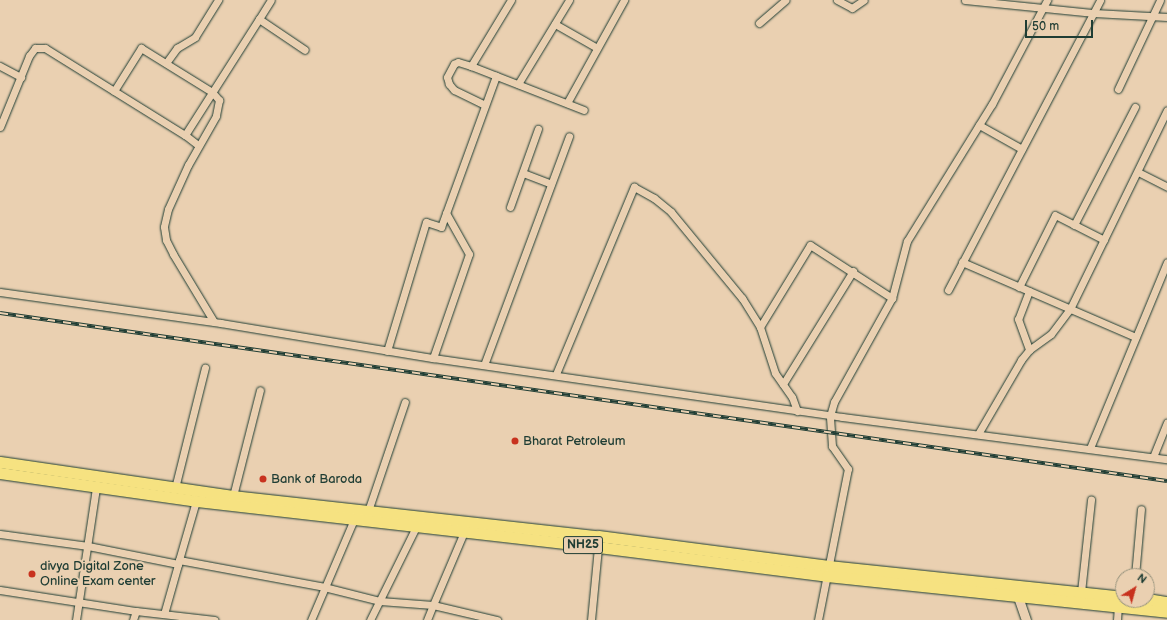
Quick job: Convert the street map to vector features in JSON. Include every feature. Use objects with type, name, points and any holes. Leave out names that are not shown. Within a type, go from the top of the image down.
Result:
[{"type":"main road","name":"NH25","points":[[0,462],[233,496],[598,536],[828,571]]},
{"type":"main road","name":"NH25","points":[[0,473],[96,488],[196,501],[416,527],[1115,600]]},
{"type":"main road","name":"NH25","points":[[1015,590],[1081,592],[1115,600]]},
{"type":"main road","points":[[1155,600],[1167,602]]},
{"type":"main road","name":"NH25","points":[[1150,608],[1167,612]]},
{"type":"street","points":[[166,64],[177,48],[195,37],[218,0]]},
{"type":"street","points":[[185,135],[271,0]]},
{"type":"street","points":[[471,66],[512,0]]},
{"type":"street","points":[[518,84],[569,0]]},
{"type":"street","points":[[567,103],[624,0]]},
{"type":"street","points":[[759,23],[785,0]]},
{"type":"street","points":[[837,0],[852,8],[864,0]]},
{"type":"street","points":[[965,0],[1043,9],[1167,17]]},
{"type":"street","points":[[819,620],[848,469],[832,446],[830,416],[834,402],[892,298],[907,241],[979,125],[1047,0]]},
{"type":"street","points":[[948,290],[1100,0]]},
{"type":"street","points":[[1118,89],[1160,0]]},
{"type":"street","points":[[259,19],[304,50]]},
{"type":"street","points":[[555,24],[597,48]]},
{"type":"street","points":[[0,127],[29,56],[35,48],[45,48],[185,135],[198,145]]},
{"type":"street","points":[[114,91],[140,48],[212,92],[219,100],[219,108],[198,145],[168,209],[164,227],[166,240],[173,254],[214,322]]},
{"type":"street","points":[[485,105],[454,90],[449,84],[447,76],[454,64],[458,62],[471,66],[584,110]]},
{"type":"street","points":[[0,66],[21,77]]},
{"type":"street","points":[[387,350],[426,222],[441,227],[496,76]]},
{"type":"street","points":[[1074,225],[1135,107]]},
{"type":"street","points":[[978,434],[1020,360],[1030,350],[1051,334],[1070,308],[1138,172],[1167,110]]},
{"type":"street","points":[[979,125],[1022,149]]},
{"type":"street","points":[[510,207],[538,129]]},
{"type":"street","points":[[484,365],[569,136]]},
{"type":"street","points":[[1138,172],[1167,187]]},
{"type":"street","points":[[523,173],[552,184]]},
{"type":"street","points":[[556,374],[634,187],[654,198],[671,212],[742,298],[760,327],[775,373],[784,384],[797,411]]},
{"type":"street","points":[[434,358],[469,254],[446,213]]},
{"type":"street","points":[[1019,287],[1055,215],[1104,240]]},
{"type":"street","points":[[760,327],[810,245],[853,271],[892,298]]},
{"type":"street","points":[[962,262],[1070,308],[1135,338]]},
{"type":"street","points":[[1090,448],[1167,262]]},
{"type":"street","points":[[784,384],[853,271]]},
{"type":"street","points":[[1029,291],[1018,319],[1030,350]]},
{"type":"street","points":[[0,292],[214,322],[434,358],[556,374],[830,416],[1167,459]]},
{"type":"street","points":[[175,488],[205,368]]},
{"type":"street","points":[[233,496],[260,390]]},
{"type":"street","points":[[368,511],[405,402]]},
{"type":"street","points":[[1153,457],[1167,423]]},
{"type":"street","points":[[76,620],[96,488]]},
{"type":"street","points":[[1081,592],[1091,500]]},
{"type":"street","points":[[164,614],[196,501]]},
{"type":"street","points":[[1137,568],[1141,509]]},
{"type":"street","points":[[311,620],[354,519]]},
{"type":"street","points":[[370,620],[416,527]]},
{"type":"street","points":[[427,620],[464,532]]},
{"type":"street","points":[[0,534],[88,546],[324,587],[380,601],[433,605],[497,620]]},
{"type":"street","points":[[591,620],[598,547]]},
{"type":"street","points":[[0,590],[189,619],[214,620]]},
{"type":"street","points":[[1015,590],[1026,620]]},
{"type":"street","points":[[1117,620],[1119,608]]},
{"type":"street","points":[[133,620],[136,611]]},
{"type":"railway","points":[[0,313],[1167,481]]},
{"type":"place","name":"Bharat Petroleum","points":[[515,441]]},
{"type":"place","name":"Bank of Baroda","points":[[263,479]]},
{"type":"place","name":"divya Digital Zone Online Exam center","points":[[32,574]]}]
